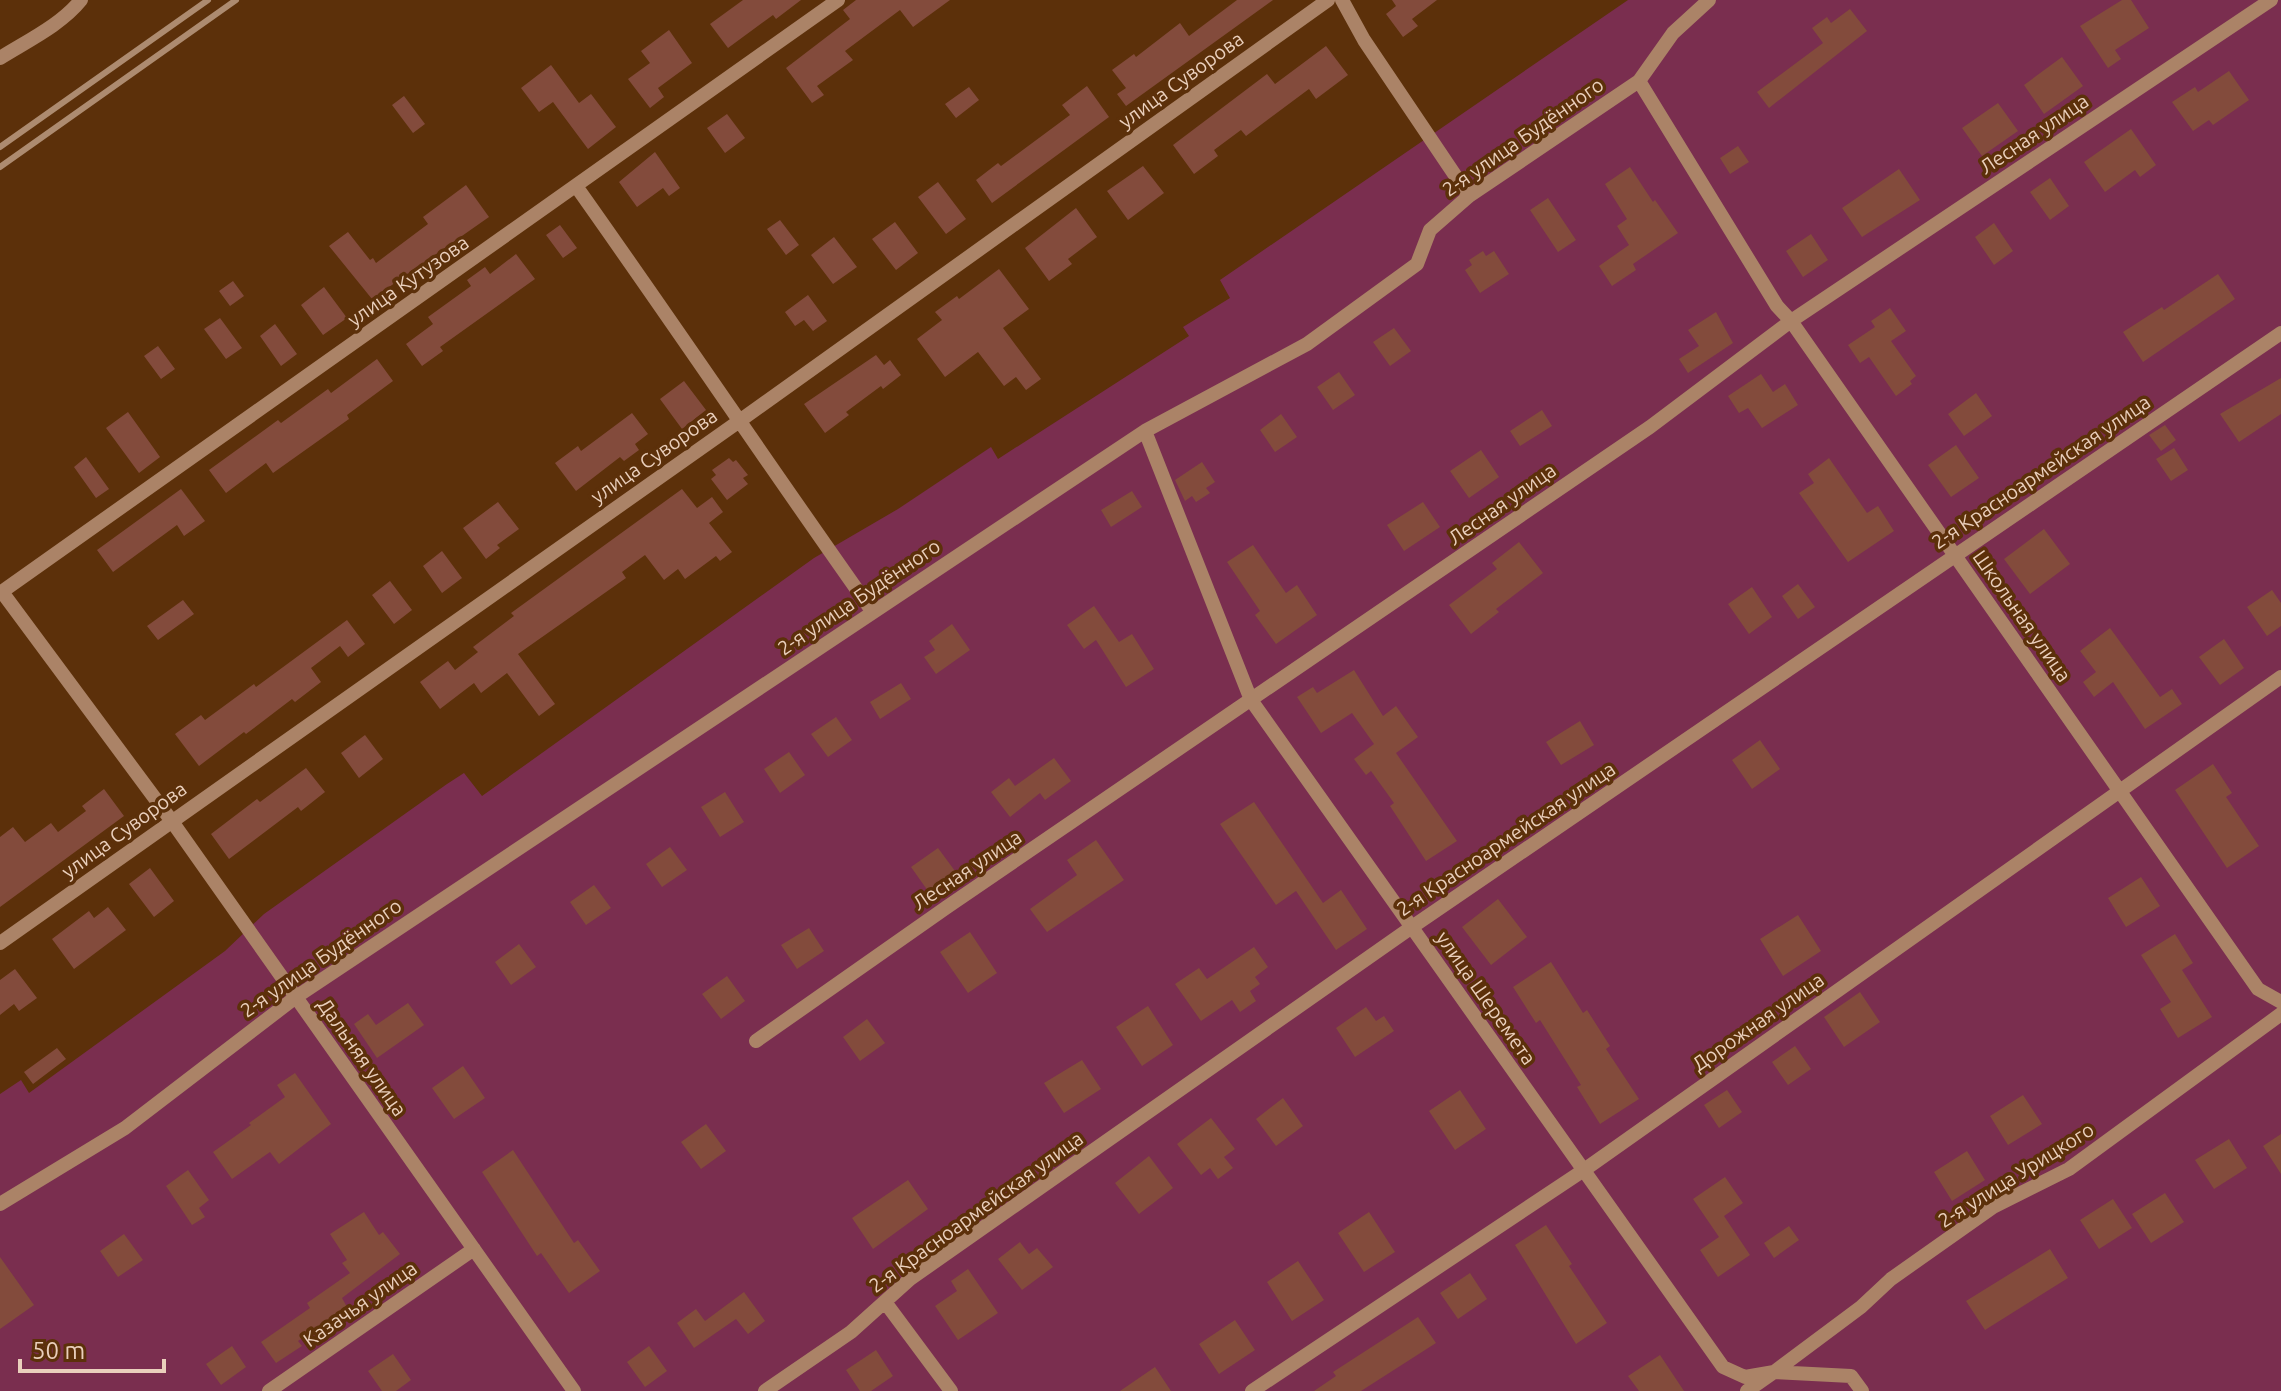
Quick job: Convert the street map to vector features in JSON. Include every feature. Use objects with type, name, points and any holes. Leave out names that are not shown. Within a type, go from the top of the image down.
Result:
[{"type":"street","points":[[0,58],[44,31],[73,10],[81,0]]},
{"type":"street","name":"улица Кутузова","points":[[1,593],[838,0]]},
{"type":"street","name":"улица Суворова","points":[[0,943],[738,422],[1328,0]]},
{"type":"street","points":[[1342,0],[1364,40],[1469,196]]},
{"type":"street","name":"2-я улица Будённого","points":[[0,1204],[125,1128],[296,997],[1145,431],[1307,344],[1417,264],[1430,230],[1469,196],[1639,81],[1673,33],[1709,0]]},
{"type":"street","name":"Лесная улица","points":[[756,1041],[1650,427],[1791,321],[2271,0]]},
{"type":"street","name":"Школьная улица","points":[[1639,81],[1777,306],[1791,321],[2258,989],[2281,1002]]},
{"type":"street","points":[[576,186],[872,611]]},
{"type":"street","name":"2-я Красноармейская улица","points":[[765,1391],[851,1332],[910,1279],[1412,927],[2281,333]]},
{"type":"street","name":"улица Шеремета","points":[[1145,431],[1251,700],[1723,1367],[1745,1377],[1774,1372],[1851,1376],[1862,1391]]},
{"type":"street","name":"Дальняя улица","points":[[1,593],[171,820],[574,1391]]},
{"type":"street","name":"Дорожная улица","points":[[1252,1391],[1584,1170],[2281,677]]},
{"type":"street","name":"2-я улица Урицкого","points":[[1774,1372],[1929,1252],[1993,1207],[2069,1169],[2281,1014]]},
{"type":"street","name":"Казачья улица","points":[[269,1391],[474,1249]]},
{"type":"street","points":[[885,1302],[951,1391]]},
{"type":"street","points":[[1747,1391],[1774,1372]]},
{"type":"shaded area","points":[[1628,0],[2281,0],[2281,1391],[0,1391],[0,1094],[21,1080],[29,1093],[225,951],[264,914],[464,773],[482,796],[814,558],[898,509],[991,447],[998,459],[1189,336],[1183,327],[1230,298],[1220,280]]},
{"type":"building","points":[[743,0],[801,0],[776,19],[773,15],[728,48],[710,24]]},
{"type":"building","points":[[856,0],[950,0],[913,27],[900,10],[845,51],[853,60],[817,86],[824,95],[812,103],[786,68],[850,19],[843,10]]},
{"type":"building","points":[[1237,0],[1273,0],[1126,106],[1117,94],[1126,88],[1112,70],[1134,54],[1136,57],[1180,23],[1189,36]]},
{"type":"building","points":[[1392,0],[1437,0],[1412,19],[1418,26],[1403,37],[1386,14],[1396,6]]},
{"type":"building","points":[[2122,0],[2131,0],[2149,28],[2115,50],[2121,59],[2108,68],[2080,26]]},
{"type":"building","points":[[1850,9],[1867,31],[1769,108],[1757,92],[1823,43],[1812,28],[1827,17],[1831,23]]},
{"type":"building","points":[[669,30],[692,63],[658,88],[664,97],[650,108],[628,79],[650,63],[641,51]]},
{"type":"building","points":[[1326,46],[1348,75],[1316,99],[1309,89],[1246,136],[1241,130],[1214,150],[1218,156],[1194,174],[1173,145],[1267,74],[1275,84]]},
{"type":"building","points":[[2062,57],[2083,86],[2044,114],[2024,85]]},
{"type":"building","points":[[551,65],[579,103],[591,94],[616,127],[588,149],[553,102],[539,112],[521,88]]},
{"type":"building","points":[[2229,71],[2249,100],[2213,125],[2209,120],[2193,131],[2172,102],[2195,87],[2198,92]]},
{"type":"building","points":[[1087,86],[1109,117],[992,203],[976,180],[998,163],[1001,166],[1070,115],[1062,105]]},
{"type":"building","points":[[969,87],[979,100],[956,118],[945,104]]},
{"type":"building","points":[[404,96],[425,124],[413,133],[392,105]]},
{"type":"building","points":[[1998,103],[2018,131],[1982,156],[1962,128]]},
{"type":"building","points":[[727,114],[745,138],[725,153],[707,128]]},
{"type":"building","points":[[2131,129],[2156,165],[2140,177],[2135,170],[2105,192],[2084,162]]},
{"type":"building","points":[[1738,146],[1749,162],[1730,174],[1720,158]]},
{"type":"building","points":[[655,152],[680,188],[669,196],[663,188],[637,207],[619,182]]},
{"type":"building","points":[[1143,166],[1164,193],[1128,220],[1107,191]]},
{"type":"building","points":[[1630,167],[1678,233],[1633,264],[1636,270],[1612,286],[1599,266],[1629,245],[1617,226],[1627,219],[1605,184]]},
{"type":"building","points":[[1899,169],[1920,200],[1862,237],[1842,208]]},
{"type":"building","points":[[2050,178],[2069,206],[2050,220],[2030,192]]},
{"type":"building","points":[[938,182],[966,219],[946,234],[918,197]]},
{"type":"building","points":[[466,185],[489,217],[372,299],[329,246],[348,232],[370,260],[373,258],[376,263],[428,224],[423,217]]},
{"type":"building","points":[[1548,198],[1576,240],[1558,252],[1530,210]]},
{"type":"building","points":[[1076,208],[1097,237],[1068,259],[1072,264],[1049,281],[1025,248]]},
{"type":"building","points":[[780,220],[799,245],[786,255],[767,229]]},
{"type":"building","points":[[895,222],[918,253],[896,270],[872,239]]},
{"type":"building","points":[[1994,223],[2013,251],[1994,265],[1975,237]]},
{"type":"building","points":[[560,225],[577,248],[563,258],[546,235]]},
{"type":"building","points":[[1811,234],[1828,260],[1803,277],[1786,251]]},
{"type":"building","points":[[834,237],[857,267],[833,284],[811,255]]},
{"type":"building","points":[[1483,251],[1486,256],[1494,251],[1509,274],[1480,293],[1465,270],[1472,265],[1469,260]]},
{"type":"building","points":[[516,254],[535,279],[440,347],[443,351],[422,366],[406,344],[433,324],[428,317],[471,286],[467,280],[485,267],[490,274]]},
{"type":"building","points":[[999,269],[1029,309],[1003,328],[1041,379],[1026,390],[1016,377],[1004,386],[978,352],[945,377],[917,339],[942,320],[935,312],[957,296],[959,299]]},
{"type":"building","points":[[2218,274],[2235,299],[2143,362],[2123,332],[2162,307],[2164,310]]},
{"type":"building","points":[[233,281],[244,296],[230,306],[219,291]]},
{"type":"building","points":[[324,287],[347,318],[323,335],[301,305]]},
{"type":"building","points":[[808,295],[827,321],[813,331],[804,320],[795,326],[785,312]]},
{"type":"building","points":[[1890,308],[1906,331],[1891,341],[1916,376],[1910,381],[1912,384],[1896,396],[1869,357],[1860,363],[1848,345],[1875,327],[1871,321]]},
{"type":"building","points":[[1716,312],[1733,343],[1688,373],[1679,359],[1699,346],[1688,330]]},
{"type":"building","points":[[220,318],[242,348],[226,359],[204,329]]},
{"type":"building","points":[[275,324],[297,354],[281,366],[260,336]]},
{"type":"building","points":[[1394,328],[1411,351],[1390,366],[1373,342]]},
{"type":"building","points":[[158,346],[175,369],[161,379],[144,356]]},
{"type":"building","points":[[876,355],[884,365],[890,360],[901,375],[846,412],[849,415],[825,433],[804,404]]},
{"type":"building","points":[[377,359],[393,381],[347,415],[349,419],[273,473],[266,463],[226,493],[209,470],[278,420],[281,423],[328,389],[331,393]]},
{"type":"building","points":[[1339,372],[1355,395],[1333,410],[1317,387]]},
{"type":"building","points":[[1761,374],[1773,392],[1785,384],[1798,405],[1762,428],[1748,408],[1739,413],[1728,396]]},
{"type":"building","points":[[2281,378],[2281,414],[2239,442],[2220,414]]},
{"type":"building","points":[[684,381],[706,410],[682,429],[660,399]]},
{"type":"building","points":[[1976,393],[1992,416],[1964,436],[1948,414]]},
{"type":"building","points":[[1542,410],[1552,426],[1520,446],[1510,431]]},
{"type":"building","points":[[128,412],[160,457],[139,473],[106,428]]},
{"type":"building","points":[[632,413],[648,434],[635,444],[639,450],[624,461],[620,457],[576,491],[555,463],[578,446],[581,451]]},
{"type":"building","points":[[1281,414],[1297,437],[1275,452],[1260,430]]},
{"type":"building","points":[[2165,425],[2176,440],[2161,451],[2149,435]]},
{"type":"building","points":[[1956,445],[1979,478],[1951,497],[1928,465]]},
{"type":"building","points":[[2174,448],[2188,470],[2171,481],[2156,459]]},
{"type":"building","points":[[1481,450],[1499,477],[1469,498],[1450,471]]},
{"type":"building","points":[[86,457],[109,489],[96,498],[74,467]]},
{"type":"building","points":[[729,458],[733,462],[736,460],[748,475],[743,478],[748,484],[727,500],[711,479],[716,475],[712,470]]},
{"type":"building","points":[[1829,458],[1867,513],[1878,506],[1894,531],[1848,562],[1799,493],[1814,483],[1808,474]]},
{"type":"building","points":[[1202,462],[1215,482],[1206,488],[1210,493],[1196,502],[1192,496],[1185,501],[1175,480]]},
{"type":"building","points":[[181,489],[205,521],[184,536],[177,525],[113,572],[97,550]]},
{"type":"building","points":[[682,489],[697,508],[712,497],[723,512],[709,523],[732,552],[720,561],[716,556],[685,579],[678,569],[664,580],[645,555],[622,572],[626,578],[518,654],[555,704],[539,716],[507,673],[481,693],[474,683],[440,709],[420,682],[448,661],[455,670],[478,652],[473,647],[514,616],[511,613]]},
{"type":"building","points":[[1132,491],[1142,507],[1111,527],[1101,510]]},
{"type":"building","points":[[498,502],[519,529],[497,545],[500,548],[486,559],[463,528]]},
{"type":"building","points":[[1423,502],[1440,527],[1404,551],[1387,525]]},
{"type":"building","points":[[2044,529],[2070,564],[2030,594],[2004,559]]},
{"type":"building","points":[[1519,542],[1543,573],[1496,609],[1499,612],[1471,634],[1449,605],[1497,569],[1492,563]]},
{"type":"building","points":[[1253,545],[1286,593],[1297,585],[1317,615],[1276,644],[1255,615],[1260,611],[1227,562]]},
{"type":"building","points":[[442,551],[462,578],[442,593],[423,566]]},
{"type":"building","points":[[390,581],[412,610],[394,624],[372,595]]},
{"type":"building","points":[[1798,584],[1815,607],[1798,619],[1782,596]]},
{"type":"building","points":[[1752,587],[1772,617],[1749,634],[1728,604]]},
{"type":"building","points":[[2272,590],[2281,603],[2281,626],[2267,636],[2247,607]]},
{"type":"building","points":[[183,600],[194,614],[158,640],[147,626]]},
{"type":"building","points":[[1094,606],[1119,642],[1132,634],[1154,669],[1126,687],[1096,640],[1084,649],[1067,625]]},
{"type":"building","points":[[347,620],[365,644],[348,657],[340,646],[311,668],[321,682],[295,702],[292,699],[246,734],[244,732],[199,766],[175,734],[201,715],[205,720],[254,684],[256,687]]},
{"type":"building","points":[[952,624],[970,650],[936,674],[924,657],[935,650],[929,641]]},
{"type":"building","points":[[2110,628],[2160,697],[2172,689],[2182,704],[2145,729],[2113,682],[2094,697],[2083,682],[2096,672],[2080,651]]},
{"type":"building","points":[[2224,639],[2244,668],[2220,685],[2199,657]]},
{"type":"building","points":[[1354,670],[1383,716],[1396,706],[1418,737],[1396,753],[1457,841],[1426,861],[1390,806],[1394,803],[1371,771],[1366,775],[1354,759],[1374,744],[1352,713],[1321,733],[1297,697],[1313,687],[1317,693]]},
{"type":"building","points":[[901,683],[911,699],[880,719],[870,702]]},
{"type":"building","points":[[836,717],[852,740],[828,757],[811,734]]},
{"type":"building","points":[[1580,721],[1594,745],[1561,765],[1546,742]]},
{"type":"building","points":[[365,735],[383,759],[359,778],[341,753]]},
{"type":"building","points":[[1760,740],[1780,769],[1752,789],[1732,760]]},
{"type":"building","points":[[789,752],[805,775],[780,793],[764,769]]},
{"type":"building","points":[[1054,758],[1071,781],[1045,800],[1040,793],[1010,817],[991,792],[1009,778],[1015,786]]},
{"type":"building","points":[[2213,764],[2232,793],[2226,797],[2259,846],[2227,868],[2175,790]]},
{"type":"building","points":[[306,768],[325,792],[301,811],[298,807],[229,859],[211,834],[257,799],[260,802]]},
{"type":"building","points":[[104,789],[124,816],[0,907],[0,837],[13,827],[25,842],[51,823],[58,832],[86,811],[82,806]]},
{"type":"building","points":[[725,792],[744,822],[720,837],[701,807]]},
{"type":"building","points":[[1254,802],[1323,903],[1341,890],[1367,929],[1336,950],[1296,891],[1276,905],[1220,824]]},
{"type":"building","points":[[1096,840],[1124,880],[1047,932],[1030,909],[1077,875],[1067,860]]},
{"type":"building","points":[[670,847],[687,870],[662,887],[646,864]]},
{"type":"building","points":[[938,848],[955,871],[928,891],[911,867]]},
{"type":"building","points":[[150,868],[174,901],[154,917],[129,884]]},
{"type":"building","points":[[2141,877],[2160,906],[2126,927],[2108,898]]},
{"type":"building","points":[[594,885],[611,908],[586,925],[570,902]]},
{"type":"building","points":[[1498,899],[1527,937],[1491,965],[1462,927]]},
{"type":"building","points":[[108,907],[126,930],[74,969],[52,939],[89,911],[94,918]]},
{"type":"building","points":[[1798,915],[1821,951],[1783,976],[1760,939]]},
{"type":"building","points":[[809,928],[824,951],[797,969],[781,945]]},
{"type":"building","points":[[970,932],[997,973],[968,993],[940,952]]},
{"type":"building","points":[[2175,934],[2193,963],[2182,970],[2212,1017],[2178,1038],[2160,1009],[2171,1002],[2141,955]]},
{"type":"building","points":[[519,944],[536,967],[511,985],[495,962]]},
{"type":"building","points":[[1254,947],[1268,967],[1255,977],[1260,984],[1250,991],[1256,1001],[1240,1012],[1232,1000],[1201,1021],[1175,984],[1199,968],[1207,979]]},
{"type":"building","points":[[1551,962],[1583,1013],[1587,1010],[1610,1046],[1606,1049],[1639,1099],[1600,1124],[1577,1087],[1581,1085],[1540,1020],[1536,1023],[1513,987]]},
{"type":"building","points":[[15,969],[37,998],[19,1011],[14,1004],[0,1015],[0,980]]},
{"type":"building","points":[[727,976],[745,1001],[721,1019],[702,994]]},
{"type":"building","points":[[1860,992],[1880,1022],[1844,1047],[1824,1017]]},
{"type":"building","points":[[408,1003],[424,1025],[377,1058],[354,1024],[368,1014],[376,1025]]},
{"type":"building","points":[[1148,1006],[1173,1045],[1142,1066],[1116,1027]]},
{"type":"building","points":[[1366,1007],[1376,1021],[1384,1016],[1394,1031],[1355,1057],[1336,1028]]},
{"type":"building","points":[[867,1019],[885,1043],[860,1061],[843,1037]]},
{"type":"building","points":[[1795,1046],[1811,1069],[1788,1085],[1772,1062]]},
{"type":"building","points":[[57,1048],[66,1059],[33,1084],[24,1072]]},
{"type":"building","points":[[1082,1060],[1101,1089],[1064,1113],[1044,1083]]},
{"type":"building","points":[[463,1066],[485,1098],[454,1119],[432,1088]]},
{"type":"building","points":[[295,1073],[331,1124],[279,1164],[270,1152],[232,1179],[213,1152],[285,1097],[277,1085]]},
{"type":"building","points":[[1460,1090],[1486,1129],[1455,1150],[1429,1111]]},
{"type":"building","points":[[1727,1090],[1742,1112],[1719,1128],[1704,1105]]},
{"type":"building","points":[[2023,1095],[2042,1124],[2008,1145],[1990,1116]]},
{"type":"building","points":[[1283,1098],[1303,1126],[1276,1146],[1256,1119]]},
{"type":"building","points":[[1211,1118],[1235,1149],[1224,1157],[1233,1168],[1218,1179],[1210,1168],[1201,1175],[1177,1144]]},
{"type":"building","points":[[706,1124],[726,1151],[701,1169],[681,1142]]},
{"type":"building","points":[[2281,1134],[2281,1174],[2263,1146]]},
{"type":"building","points":[[2229,1139],[2247,1168],[2214,1189],[2195,1160]]},
{"type":"building","points":[[513,1150],[574,1243],[578,1240],[600,1271],[569,1293],[541,1253],[537,1256],[482,1172]]},
{"type":"building","points":[[1967,1151],[1985,1180],[1952,1201],[1934,1172]]},
{"type":"building","points":[[1149,1156],[1173,1188],[1139,1214],[1115,1183]]},
{"type":"building","points":[[188,1170],[209,1200],[199,1208],[205,1217],[192,1225],[166,1186]]},
{"type":"building","points":[[1725,1177],[1743,1203],[1724,1216],[1750,1255],[1718,1277],[1700,1250],[1719,1237],[1693,1199]]},
{"type":"building","points":[[908,1180],[928,1209],[873,1249],[852,1218]]},
{"type":"building","points":[[2165,1193],[2184,1222],[2151,1243],[2132,1214]]},
{"type":"building","points":[[2113,1199],[2132,1228],[2099,1249],[2080,1220]]},
{"type":"building","points":[[364,1212],[379,1235],[383,1232],[400,1254],[342,1298],[347,1307],[298,1341],[302,1346],[276,1363],[261,1342],[310,1308],[307,1303],[350,1273],[342,1263],[347,1260],[330,1234]]},
{"type":"building","points":[[1369,1212],[1395,1252],[1364,1272],[1338,1233]]},
{"type":"building","points":[[1546,1225],[1607,1323],[1576,1344],[1515,1245]]},
{"type":"building","points":[[1789,1226],[1799,1240],[1774,1258],[1764,1243]]},
{"type":"building","points":[[124,1234],[143,1260],[118,1277],[100,1251]]},
{"type":"building","points":[[1020,1242],[1029,1254],[1037,1248],[1053,1267],[1022,1290],[998,1259]]},
{"type":"building","points":[[2050,1249],[2068,1278],[1985,1330],[1966,1301]]},
{"type":"building","points":[[0,1257],[34,1305],[0,1329]]},
{"type":"building","points":[[1298,1261],[1324,1300],[1292,1321],[1267,1282]]},
{"type":"building","points":[[968,1269],[998,1313],[958,1340],[935,1306],[957,1291],[951,1281]]},
{"type":"building","points":[[1470,1273],[1487,1299],[1458,1319],[1440,1293]]},
{"type":"building","points":[[744,1292],[765,1321],[748,1334],[736,1319],[694,1348],[677,1323],[696,1309],[705,1321]]},
{"type":"building","points":[[1418,1317],[1436,1343],[1361,1391],[1314,1391],[1336,1376],[1333,1372]]},
{"type":"building","points":[[1235,1320],[1255,1350],[1219,1374],[1199,1344]]},
{"type":"building","points":[[232,1346],[246,1367],[221,1385],[206,1364]]},
{"type":"building","points":[[649,1346],[667,1371],[645,1387],[627,1362]]},
{"type":"building","points":[[876,1350],[893,1376],[871,1391],[860,1391],[846,1370]]},
{"type":"building","points":[[393,1354],[411,1380],[396,1391],[382,1391],[368,1371]]},
{"type":"building","points":[[1660,1355],[1684,1391],[1639,1391],[1628,1376]]},
{"type":"building","points":[[1155,1367],[1171,1391],[1120,1391]]},
{"type":"railway","points":[[0,147],[208,0]]},
{"type":"railway","points":[[0,167],[236,0]]}]
